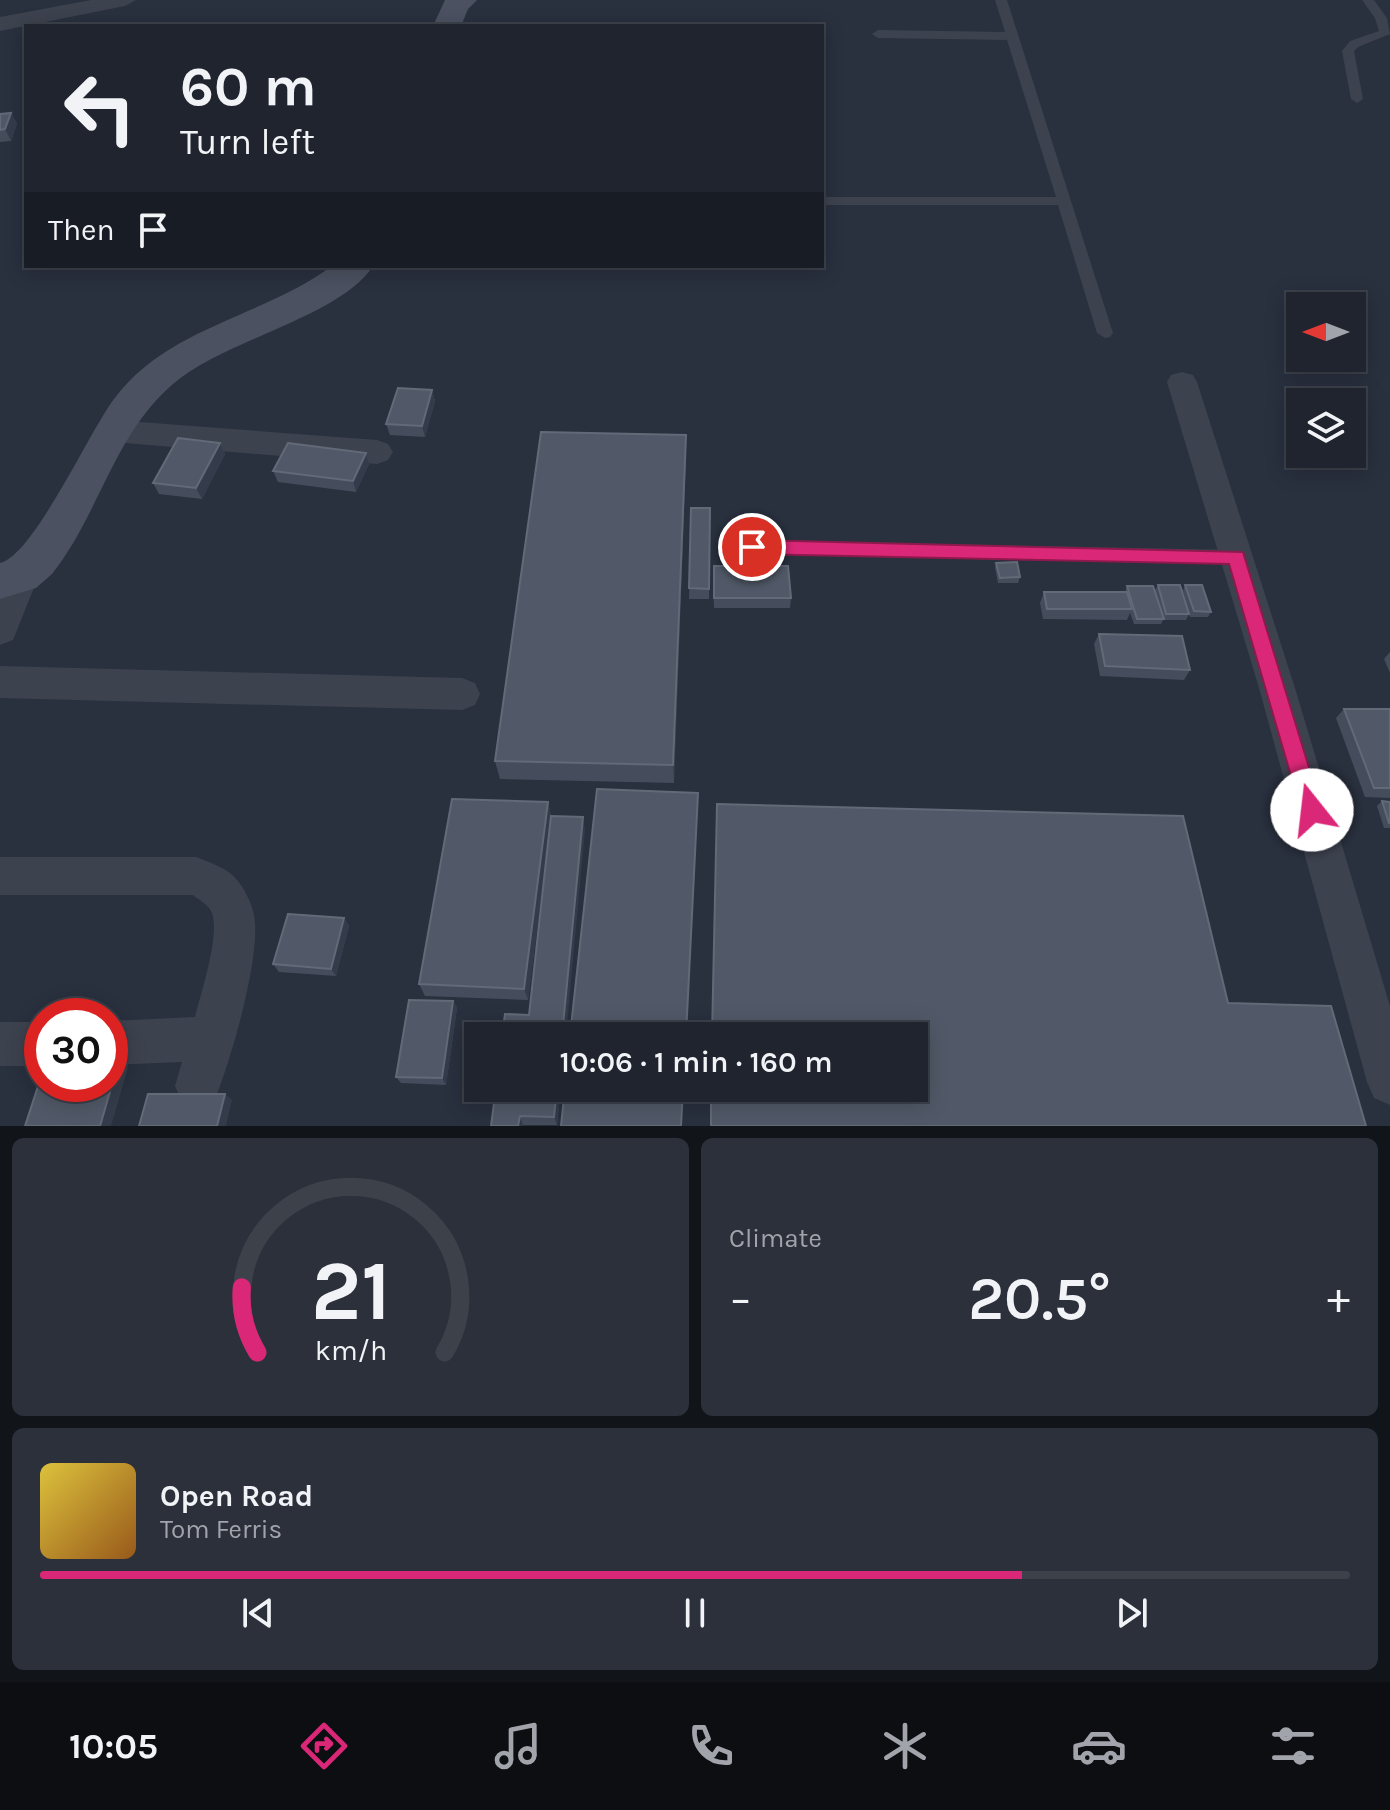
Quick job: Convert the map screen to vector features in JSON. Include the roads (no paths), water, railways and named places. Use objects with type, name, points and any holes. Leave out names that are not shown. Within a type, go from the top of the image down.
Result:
[{"type":"street","points":[[0,24],[125,0]]},
{"type":"street","points":[[448,24],[456,5],[463,0]]},
{"type":"street","points":[[0,630],[11,578],[41,557],[113,431],[140,393],[162,373],[194,353],[313,297],[352,268]]},
{"type":"street","points":[[1182,382],[1390,1082]]},
{"type":"street","points":[[113,431],[377,452]]},
{"type":"street","points":[[0,682],[462,694]]},
{"type":"street","points":[[0,876],[196,876],[212,883],[225,896],[234,916],[231,951],[198,1086]]},
{"type":"street","points":[[128,1042],[211,1038]]},
{"type":"street","points":[[0,1044],[24,1044]]},
{"type":"lane","points":[[1001,0],[1105,333]]},
{"type":"lane","points":[[1357,99],[1348,51],[1354,44],[1385,33],[1381,18],[1368,0]]},
{"type":"lane","points":[[878,34],[1010,36]]},
{"type":"lane","points":[[824,201],[1063,201]]},
{"type":"lane","points":[[752,547],[1236,557]]}]
